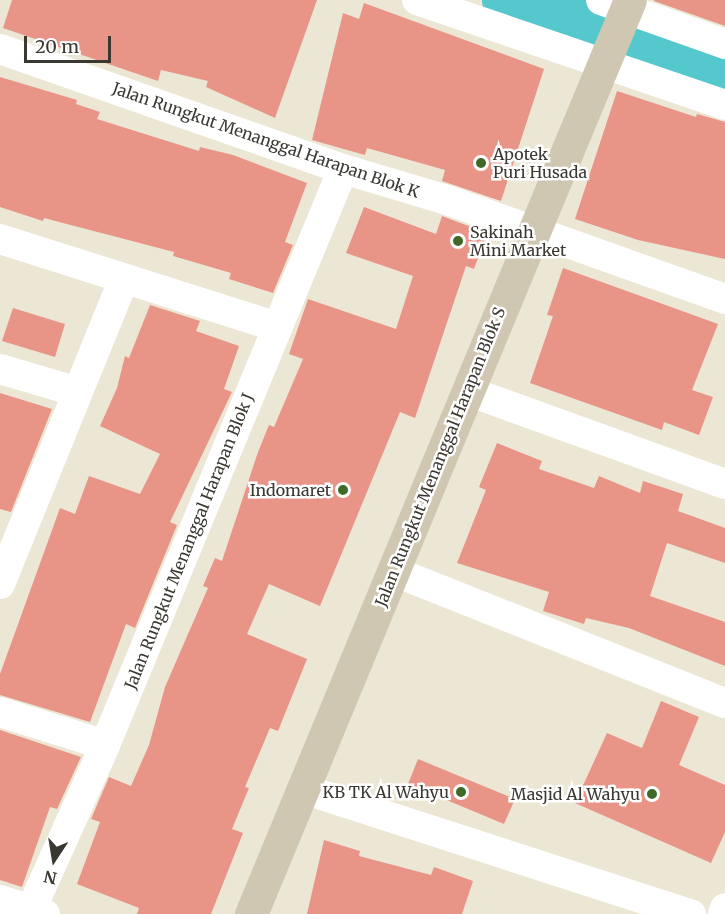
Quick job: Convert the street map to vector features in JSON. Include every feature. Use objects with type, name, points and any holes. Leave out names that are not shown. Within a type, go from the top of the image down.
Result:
[{"type":"street","points":[[417,0],[615,25],[725,44]]},
{"type":"street","points":[[615,25],[725,105]]},
{"type":"street","name":"Jalan Rungkut Menanggal Harapan Blok S","points":[[251,914],[468,392],[615,25]]},
{"type":"street","name":"Jalan Rungkut Menanggal Harapan Blok K","points":[[0,49],[343,169],[533,230],[725,298]]},
{"type":"street","name":"Jalan Rungkut Menanggal Harapan Blok J","points":[[38,912],[343,169]]},
{"type":"street","points":[[0,239],[277,327]]},
{"type":"street","points":[[0,584],[10,532],[78,392],[124,279]]},
{"type":"street","points":[[0,369],[78,392]]},
{"type":"street","points":[[468,392],[725,484]]},
{"type":"street","points":[[393,571],[725,703]]},
{"type":"street","points":[[0,712],[105,745]]},
{"type":"street","points":[[303,789],[691,914]]},
{"type":"street","points":[[0,900],[38,912]]},
{"type":"street","points":[[723,914],[725,908]]},
{"type":"building","points":[[12,0],[317,0],[275,118],[206,87],[208,81],[161,70],[158,81],[3,28]]},
{"type":"building","points":[[725,0],[725,26],[654,1]]},
{"type":"building","points":[[364,3],[544,69],[501,201],[442,181],[445,170],[367,148],[365,155],[312,140],[343,13],[359,19]]},
{"type":"building","points":[[0,77],[77,100],[76,104],[100,112],[97,119],[199,151],[200,147],[233,155],[307,183],[285,242],[293,245],[273,293],[229,279],[231,273],[173,256],[174,252],[44,218],[43,221],[0,207]]},
{"type":"building","points":[[617,91],[696,117],[697,114],[725,122],[725,259],[638,240],[575,219]]},
{"type":"building","points":[[364,207],[436,234],[442,216],[487,233],[474,269],[466,266],[415,418],[400,412],[320,606],[269,584],[247,634],[307,659],[278,731],[270,728],[245,787],[249,788],[232,829],[243,833],[211,914],[137,914],[139,908],[77,884],[100,822],[91,819],[109,777],[131,786],[149,745],[165,687],[208,588],[203,586],[215,558],[222,561],[258,452],[269,425],[274,427],[303,359],[289,354],[308,299],[396,329],[413,276],[346,253]]},
{"type":"building","points":[[563,268],[718,324],[692,390],[713,397],[699,435],[664,422],[662,430],[530,383],[553,316],[547,315]]},
{"type":"building","points":[[150,305],[200,321],[196,331],[239,346],[224,389],[232,392],[170,522],[177,525],[135,628],[126,624],[90,722],[0,695],[0,674],[60,508],[75,514],[89,476],[140,494],[160,454],[100,426],[117,388],[125,356],[129,358]]},
{"type":"building","points":[[13,308],[65,324],[55,357],[2,341]]},
{"type":"building","points":[[0,393],[52,409],[11,512],[0,509]]},
{"type":"building","points":[[497,443],[542,461],[539,469],[594,488],[599,476],[640,493],[643,481],[683,494],[678,511],[725,528],[725,563],[667,543],[650,596],[725,622],[725,666],[629,628],[586,618],[584,624],[543,611],[549,592],[457,563],[486,490],[479,487]]},
{"type":"building","name":"Masjid Al Wahyu","points":[[661,701],[699,717],[679,765],[725,785],[725,832],[711,863],[575,803],[607,733],[642,748]]},
{"type":"building","points":[[0,730],[81,757],[57,809],[50,807],[22,887],[0,880]]},
{"type":"building","name":"KB TK Al Wahyu","points":[[418,759],[515,799],[504,824],[408,784]]},
{"type":"building","points":[[324,840],[360,851],[359,856],[431,875],[434,867],[473,881],[462,914],[307,914]]},
{"type":"waterway","points":[[508,0],[725,74]]},
{"type":"place","name":"Apotek Puri Husada","points":[[481,163]]},
{"type":"place","name":"Sakinah Mini Market","points":[[458,241]]},
{"type":"place","name":"Indomaret","points":[[343,490]]},
{"type":"place","name":"KB TK Al Wahyu","points":[[461,792]]},
{"type":"place","name":"Masjid Al Wahyu","points":[[652,794]]}]
